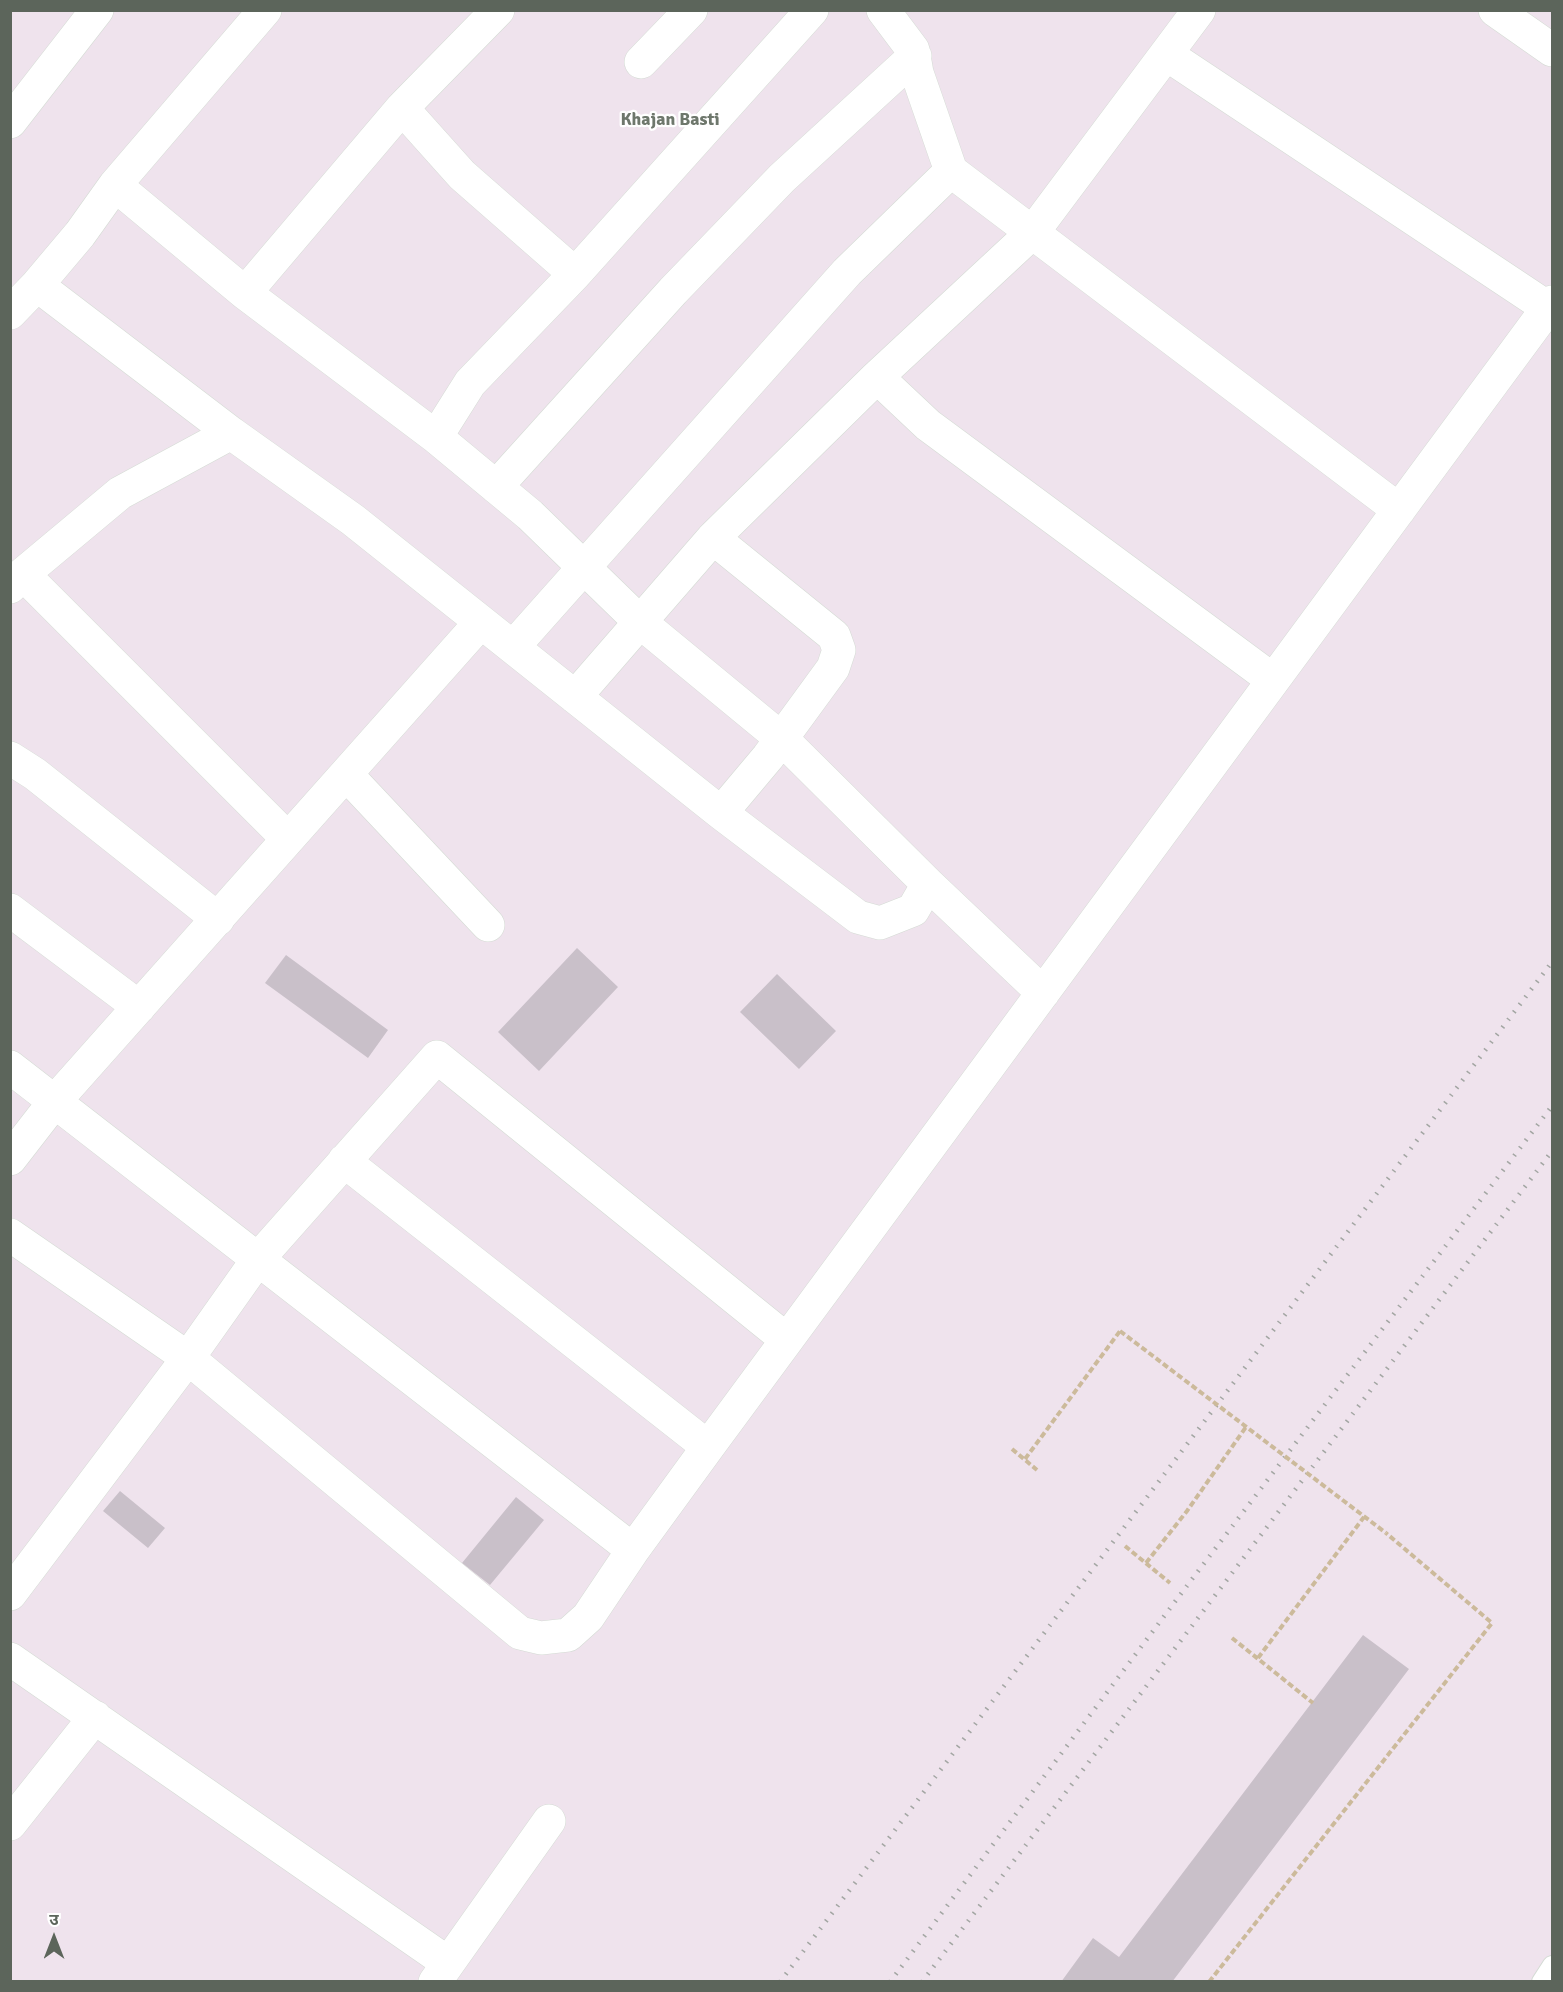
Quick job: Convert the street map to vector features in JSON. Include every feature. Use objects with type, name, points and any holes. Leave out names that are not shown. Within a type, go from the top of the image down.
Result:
[{"type":"street","points":[[10,122],[98,10]]},
{"type":"street","points":[[10,313],[80,234],[114,185],[265,10]]},
{"type":"street","points":[[245,293],[402,108],[498,10]]},
{"type":"street","points":[[641,62],[691,10]]},
{"type":"street","points":[[436,437],[470,383],[575,274],[813,10]]},
{"type":"street","points":[[883,10],[914,50],[916,73],[951,171],[1399,510]]},
{"type":"street","points":[[575,697],[713,538],[877,377],[1033,232],[1199,10]]},
{"type":"street","points":[[1495,10],[1552,50]]},
{"type":"street","points":[[10,1235],[188,1358],[520,1633],[541,1638],[568,1635],[588,1617],[633,1550],[708,1447],[1550,305],[1166,54]]},
{"type":"street","points":[[496,487],[673,291],[782,178],[915,56]]},
{"type":"street","points":[[402,108],[462,175],[575,274]]},
{"type":"street","points":[[513,647],[847,272],[951,171]]},
{"type":"street","points":[[114,185],[245,293],[436,437],[530,515],[640,622],[782,739],[928,884],[1043,993]]},
{"type":"street","points":[[37,285],[231,433],[353,520],[722,813],[858,917],[880,923],[914,910],[928,884]]},
{"type":"street","points":[[877,377],[928,425],[1273,680]]},
{"type":"street","points":[[231,433],[120,493],[16,581],[288,839]]},
{"type":"street","points":[[713,538],[834,636],[839,650],[833,668],[782,739],[722,813]]},
{"type":"street","points":[[10,1159],[55,1101],[481,622]]},
{"type":"street","points":[[10,758],[35,774],[218,918]]},
{"type":"street","points":[[346,774],[488,925]]},
{"type":"street","points":[[10,910],[139,1007]]},
{"type":"street","points":[[10,1594],[188,1358],[258,1259],[437,1057],[787,1340]]},
{"type":"street","points":[[10,1067],[633,1550]]},
{"type":"street","points":[[344,1161],[708,1447]]},
{"type":"street","points":[[10,1659],[95,1717],[441,1972],[549,1821]]},
{"type":"street","points":[[10,1824],[95,1717]]},
{"type":"lane","points":[[1541,1982],[1552,1965]]},
{"type":"path","points":[[1025,1459],[1120,1331],[1386,1533],[1492,1623],[1209,1982]]},
{"type":"path","points":[[1146,1563],[1187,1511],[1246,1427]]},
{"type":"path","points":[[1012,1449],[1037,1470]]},
{"type":"path","points":[[1258,1658],[1364,1517]]},
{"type":"path","points":[[1125,1546],[1170,1583]]},
{"type":"path","points":[[1232,1638],[1313,1703]]},
{"type":"building","points":[[577,948],[618,987],[539,1071],[498,1032]]},
{"type":"building","points":[[286,955],[388,1030],[368,1058],[265,983]]},
{"type":"building","points":[[777,974],[836,1031],[799,1069],[740,1012]]},
{"type":"building","points":[[120,1491],[165,1528],[148,1548],[103,1511]]},
{"type":"building","points":[[516,1497],[544,1520],[490,1585],[462,1563]]},
{"type":"building","points":[[1363,1635],[1409,1669],[1172,1982],[1061,1982],[1093,1938],[1119,1957]]},
{"type":"railway","points":[[780,1982],[1552,962]]},
{"type":"railway","points":[[890,1982],[1180,1595],[1552,1106]]},
{"type":"railway","points":[[922,1982],[1552,1151]]},
{"type":"district","name":"Khajan Basti","points":[[670,120]]}]
